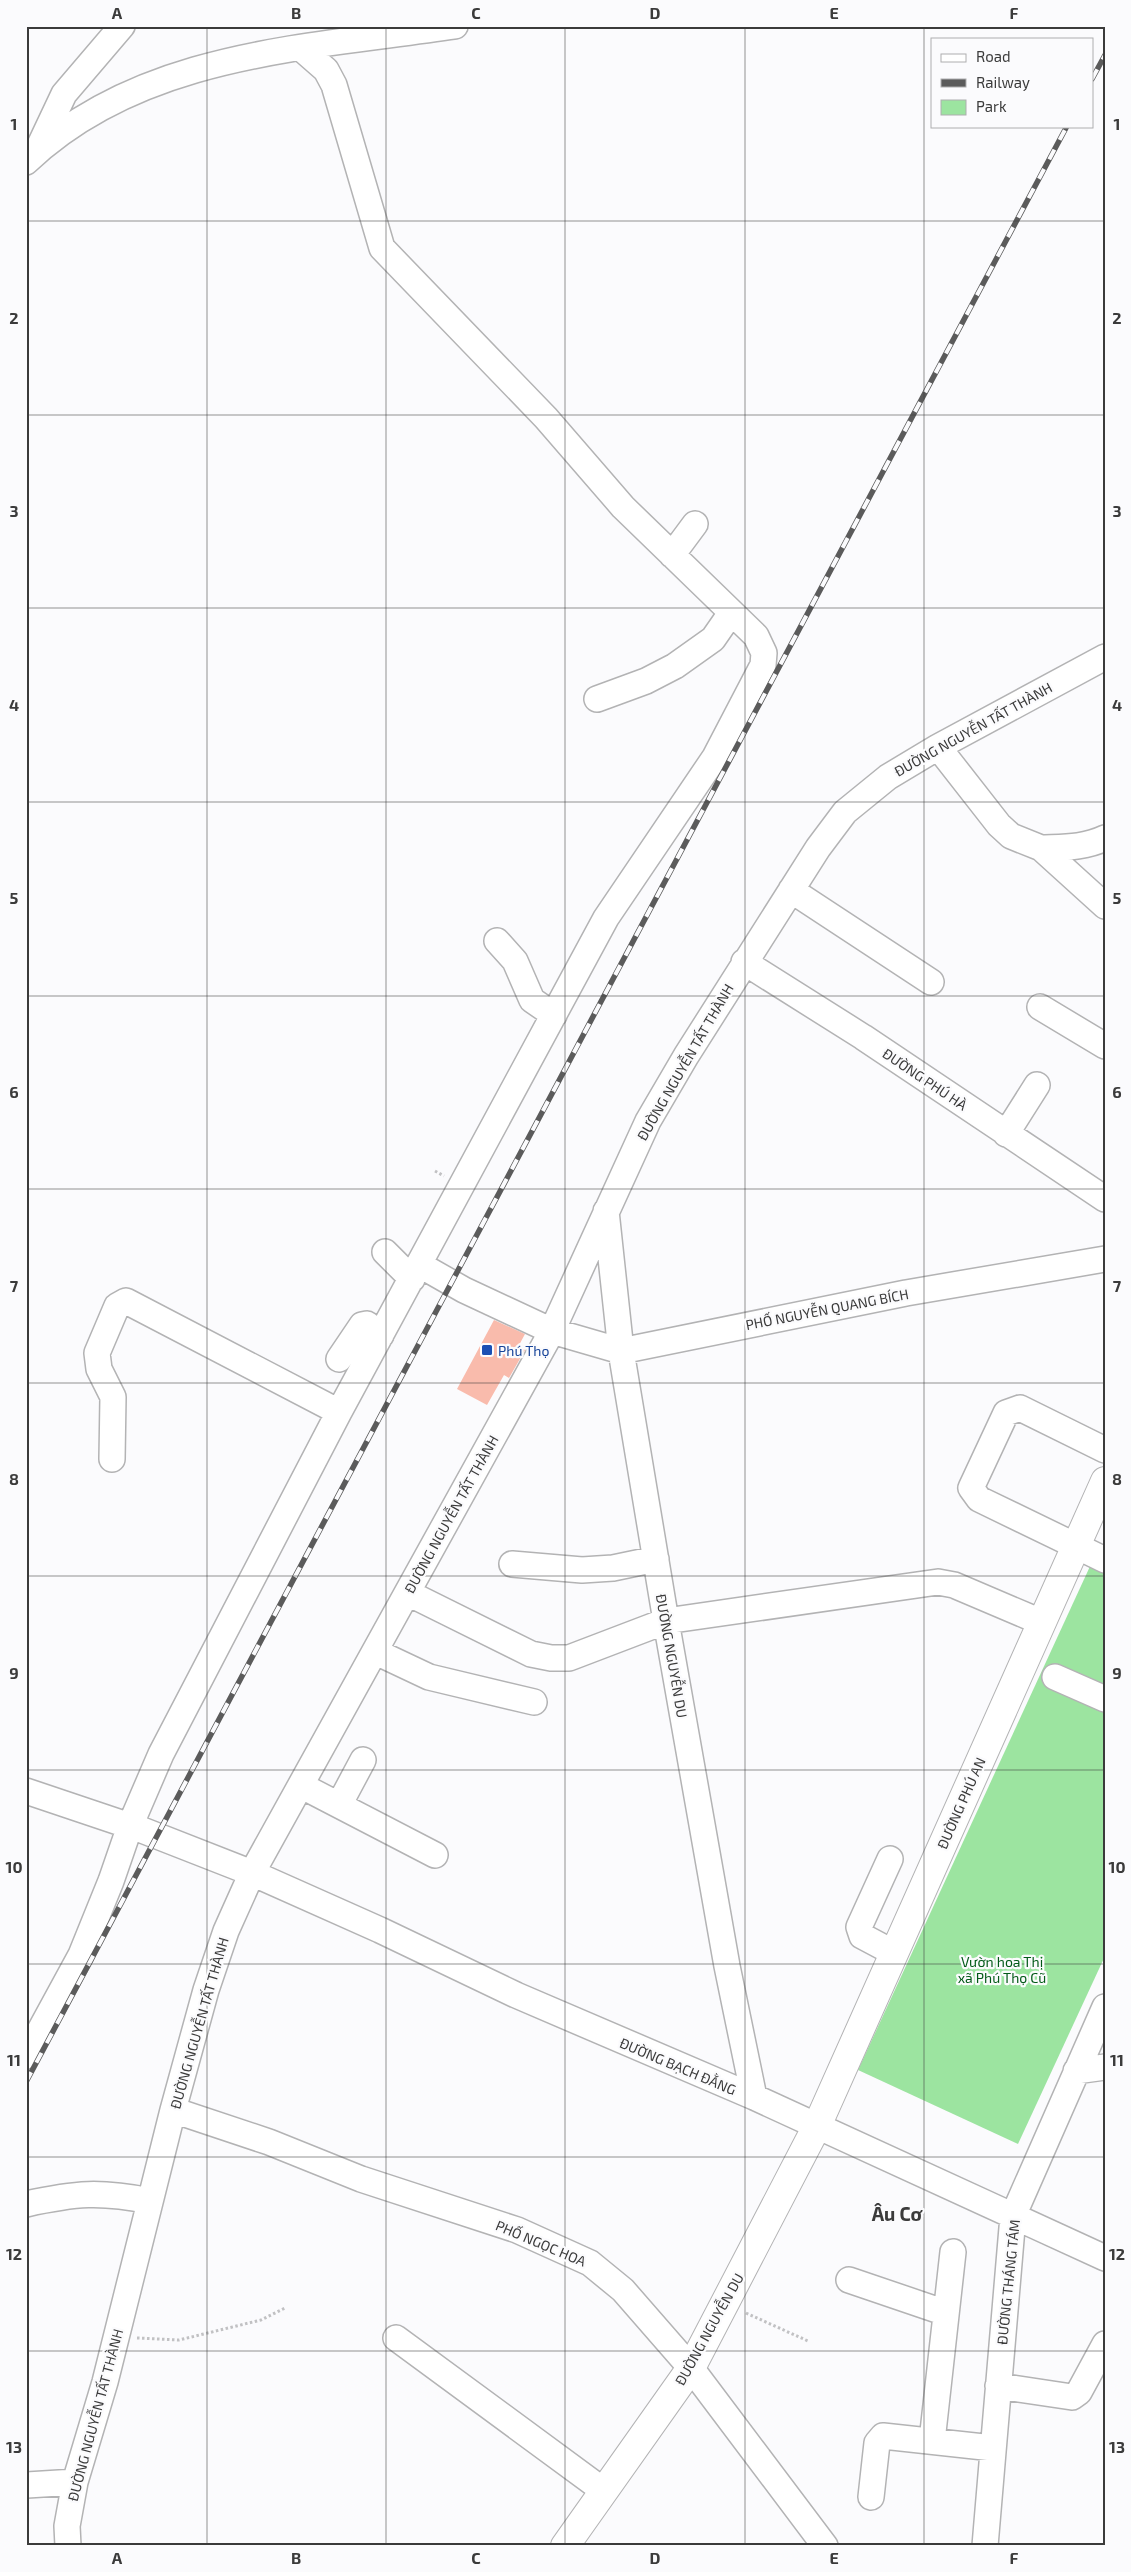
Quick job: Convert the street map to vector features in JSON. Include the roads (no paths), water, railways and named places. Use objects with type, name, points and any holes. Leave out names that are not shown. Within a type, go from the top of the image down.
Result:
[{"type":"main road","name":"ĐƯỜNG PHÚ AN","points":[[818,2126],[1105,1481]]},
{"type":"main road","name":"ĐƯỜNG NGUYỄN DU","points":[[565,2546],[691,2368],[818,2126]]},
{"type":"street","points":[[32,157],[64,94],[122,26]]},
{"type":"street","points":[[32,157],[70,126],[107,103],[186,72],[314,40],[455,26]]},
{"type":"street","points":[[26,2056],[81,1955],[111,1881],[130,1826],[161,1754],[339,1412],[610,911],[715,757],[759,677],[764,653],[761,643],[615,499],[546,418],[382,248],[334,86],[314,40]]},
{"type":"street","points":[[672,555],[695,524]]},
{"type":"street","points":[[597,699],[646,681],[675,666],[713,639],[731,612]]},
{"type":"street","name":"ĐƯỜNG NGUYỄN TẤT THÀNH","points":[[68,2546],[67,2526],[75,2482],[116,2337],[173,2110],[226,1931],[252,1873],[302,1786],[552,1330],[648,1121],[744,962],[818,848],[845,812],[888,777],[938,747],[1105,657]]},
{"type":"street","points":[[938,747],[999,825],[1010,836],[1041,848],[1105,906]]},
{"type":"street","points":[[1041,848],[1073,847],[1094,843],[1105,838]]},
{"type":"street","points":[[790,890],[931,982]]},
{"type":"street","points":[[497,941],[515,961],[532,1000],[554,1015]]},
{"type":"street","name":"ĐƯỜNG PHÚ HÀ","points":[[744,962],[863,1037],[1105,1199]]},
{"type":"street","points":[[1040,1007],[1105,1046]]},
{"type":"street","points":[[1006,1134],[1037,1085]]},
{"type":"street","name":"ĐƯỜNG NGUYỄN DU","points":[[606,1212],[621,1351],[666,1621],[728,1966],[754,2097]]},
{"type":"street","name":"PHỐ NGUYỄN QUANG BÍCH","points":[[385,1252],[416,1272],[464,1290],[552,1330],[621,1351],[906,1294],[1105,1259]]},
{"type":"street","points":[[112,1458],[113,1397],[99,1369],[97,1353],[117,1306],[126,1301],[339,1412]]},
{"type":"street","points":[[339,1359],[362,1324],[367,1324],[381,1335]]},
{"type":"street","points":[[1105,1450],[1020,1408],[1011,1409],[1006,1413],[971,1488],[979,1499],[1074,1547],[1105,1560]]},
{"type":"street","points":[[512,1564],[582,1570],[613,1568],[656,1559]]},
{"type":"street","points":[[408,1593],[531,1654],[551,1658],[570,1658],[666,1621],[938,1582],[954,1585],[1041,1622]]},
{"type":"street","points":[[376,1652],[429,1677],[534,1702]]},
{"type":"street","points":[[1055,1678],[1105,1699]]},
{"type":"street","points":[[339,1805],[363,1760]]},
{"type":"street","points":[[302,1786],[435,1855]]},
{"type":"street","name":"ĐƯỜNG BẠCH ĐẰNG","points":[[26,1791],[130,1826],[252,1873],[380,1930],[516,1996],[754,2097],[1105,2258]]},
{"type":"street","points":[[890,1860],[859,1927],[862,1936],[894,1953]]},
{"type":"street","name":"ĐƯỜNG THÁNG TÁM","points":[[985,2546],[1013,2216],[1105,2007]]},
{"type":"street","points":[[1076,2072],[1105,2067]]},
{"type":"street","name":"PHỐ NGỌC HOA","points":[[173,2110],[269,2142],[361,2179],[517,2230],[590,2263],[623,2290],[691,2368],[825,2546]]},
{"type":"street","points":[[26,2204],[87,2194],[110,2193],[150,2201]]},
{"type":"street","points":[[932,2441],[952,2252]]},
{"type":"street","points":[[849,2280],[946,2313]]},
{"type":"street","points":[[396,2338],[604,2492]]},
{"type":"street","points":[[998,2386],[1072,2397],[1079,2392],[1104,2344]]},
{"type":"street","points":[[871,2497],[877,2443],[883,2436],[993,2448]]},
{"type":"street","points":[[27,2485],[75,2482]]},
{"type":"railway","points":[[1094,75],[1105,55]]},
{"type":"railway","points":[[26,2082],[1066,128]]},
{"type":"place","name":"Phú Thọ","points":[[487,1350]]},
{"type":"district","name":"Âu Cơ","points":[[897,2213]]},
{"type":"park label","name":"Vườn hoa Thị xã Phú Thọ Cũ","points":[[1002,1969]]}]
